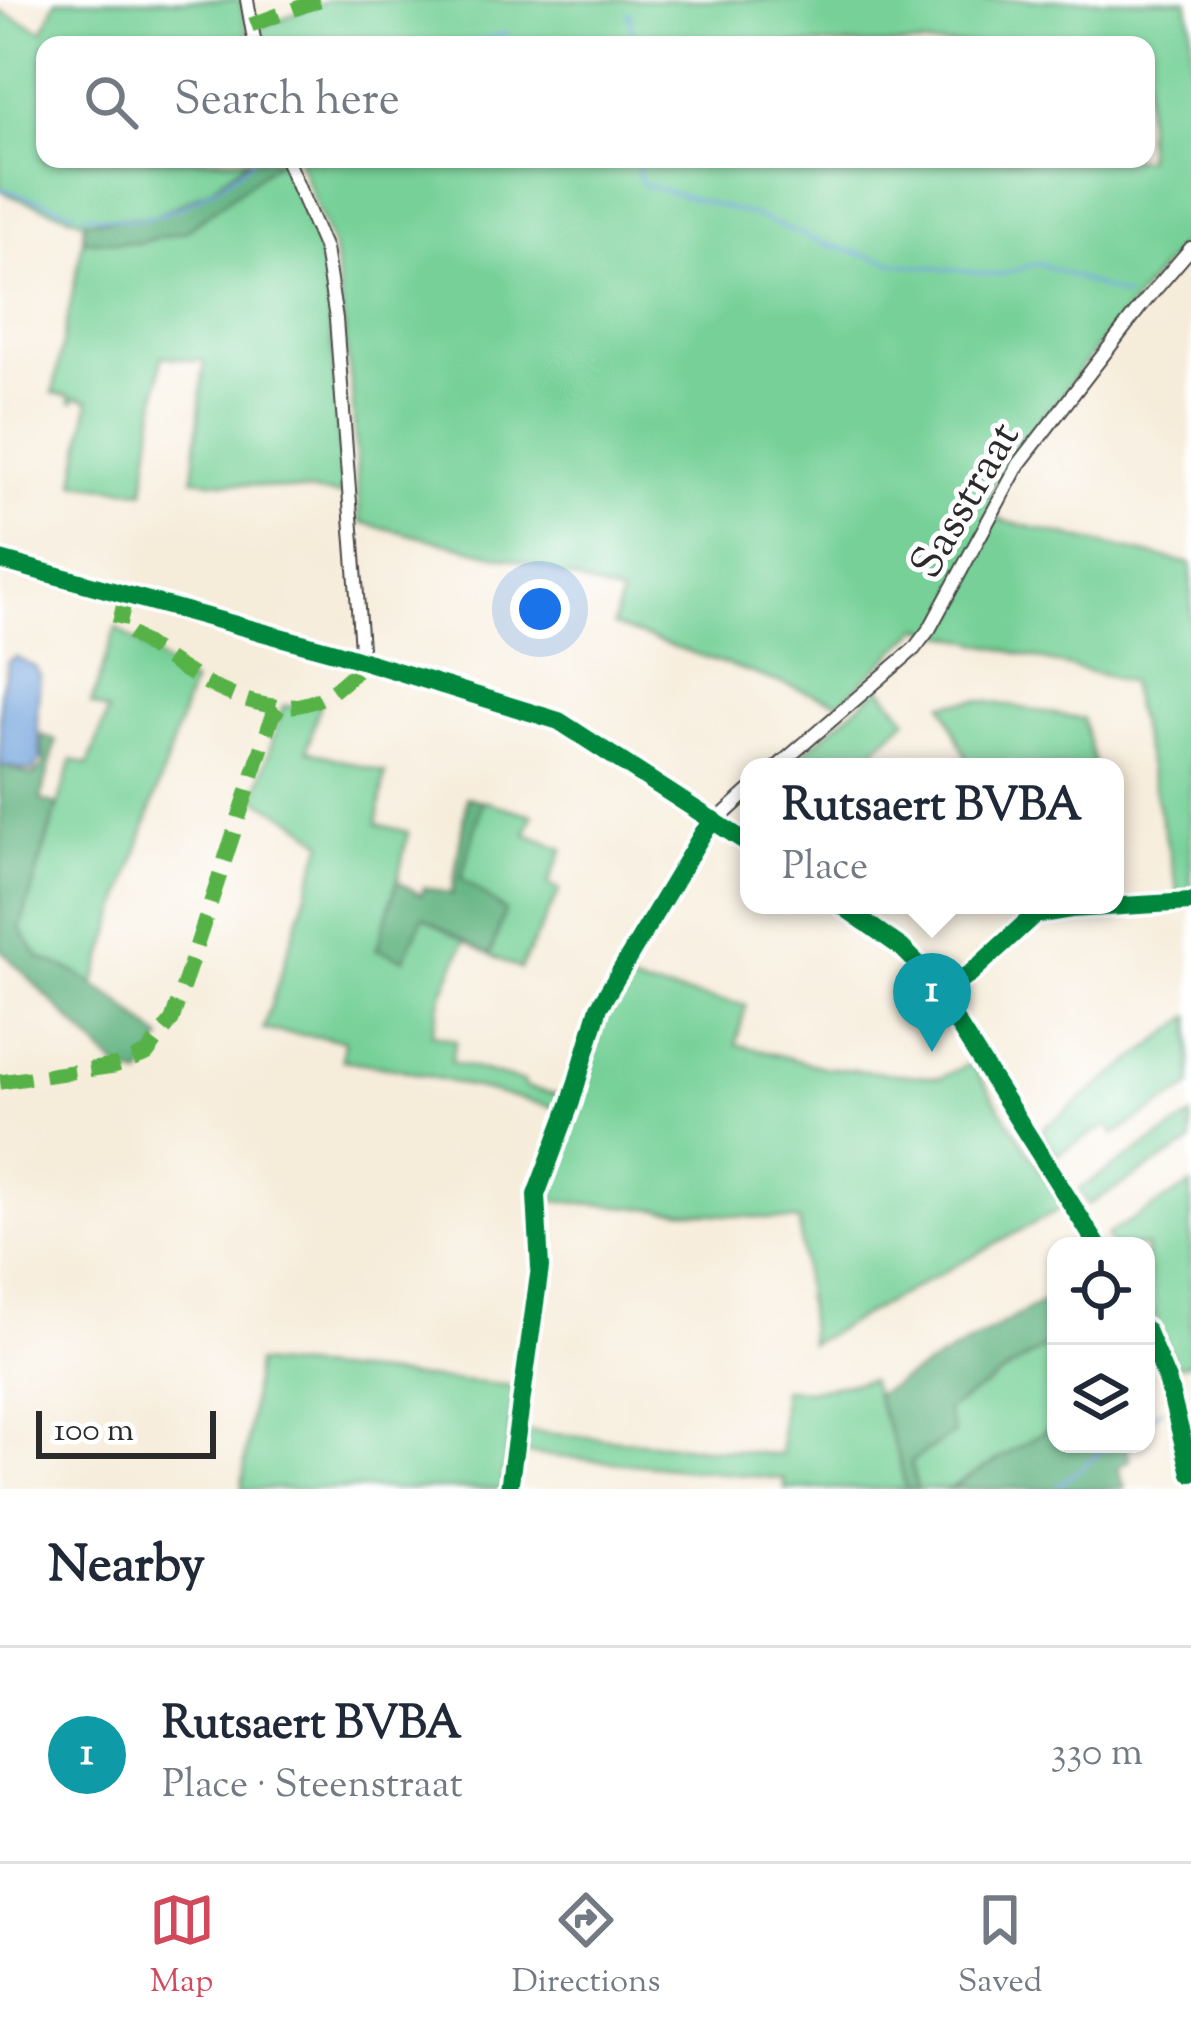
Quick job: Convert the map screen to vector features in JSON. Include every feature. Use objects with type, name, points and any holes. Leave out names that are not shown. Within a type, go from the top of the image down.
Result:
[{"type":"street","points":[[247,0],[253,36]]},
{"type":"street","points":[[290,168],[325,249],[336,319],[362,661]]},
{"type":"street","name":"Sasstraat","points":[[787,758],[914,649],[1019,464],[1141,305],[1191,248]]},
{"type":"street","points":[[0,560],[559,721],[740,838]]},
{"type":"street","points":[[508,1489],[540,1268],[536,1196],[599,1007],[703,833],[740,798]]},
{"type":"street","points":[[1124,906],[1191,902]]},
{"type":"street","points":[[854,914],[922,968],[1092,1237]]},
{"type":"street","points":[[939,993],[971,973],[1040,914]]},
{"type":"street","points":[[1152,1345],[1168,1383],[1191,1473]]},
{"type":"green space","points":[[56,0],[240,0],[248,36],[36,36],[36,168],[238,168],[210,190],[153,217],[84,221],[0,190],[0,11],[43,31]]},
{"type":"green space","points":[[327,0],[1187,0],[1191,232],[989,491],[999,520],[1191,564],[1191,896],[1179,895],[1129,682],[920,628],[840,703],[613,626],[621,596],[531,564],[360,522],[352,393],[334,251],[302,168],[1155,168],[1155,36],[262,36],[260,28]]},
{"type":"green space","points":[[238,168],[269,168],[186,231],[138,243],[83,240],[84,221],[153,217],[210,190]]},
{"type":"green space","points":[[269,168],[285,168],[318,241],[329,307],[344,495],[193,479],[204,363],[162,356],[144,491],[75,483],[89,401],[76,398],[70,402],[71,397],[53,393],[83,240],[138,243],[185,231]]},
{"type":"green space","points":[[116,627],[192,683],[94,985],[39,957],[20,929],[72,760],[88,765],[108,712],[91,704]]},
{"type":"green space","points":[[880,687],[907,719],[866,758],[797,758]]},
{"type":"green space","points":[[316,699],[320,703],[307,750],[385,773],[377,824],[408,832],[393,903],[377,949],[423,917],[465,941],[443,992],[432,1034],[456,1041],[451,1062],[564,1096],[561,1109],[399,1069],[342,1060],[344,1040],[263,1030],[323,842],[255,798],[283,706]]},
{"type":"green space","points":[[978,700],[1083,719],[1093,758],[966,758],[943,704]]},
{"type":"green space","points":[[42,735],[56,741],[41,800],[57,805],[20,929],[39,957],[75,972],[117,1000],[162,1039],[141,1077],[120,1070],[0,949],[0,765],[33,776],[44,765]]},
{"type":"green space","points":[[467,797],[483,801],[461,878],[505,911],[490,955],[423,917],[404,959],[377,949],[397,881],[421,895],[424,887],[452,894]]},
{"type":"green space","points":[[483,801],[533,815],[526,834],[563,849],[548,884],[560,890],[520,969],[490,955],[504,910],[461,879]]},
{"type":"green space","points":[[620,979],[746,1005],[736,1044],[823,1067],[940,1078],[971,1063],[1064,1207],[810,1344],[799,1221],[544,1200],[581,1095],[600,1022]]},
{"type":"green space","points":[[1191,1016],[1191,1087],[1114,1135],[1108,1125],[1056,1155],[1041,1130]]},
{"type":"green space","points":[[1191,1117],[1191,1143],[1088,1205],[1079,1189]]},
{"type":"green space","points":[[1191,1185],[1191,1363],[1176,1367],[1155,1319],[1155,1237],[1106,1235]]},
{"type":"green space","points":[[1044,1301],[1047,1306],[1047,1345],[946,1411],[954,1433],[911,1462],[917,1489],[906,1489],[875,1395]]},
{"type":"green space","points":[[1047,1345],[1047,1430],[949,1489],[917,1489],[911,1462],[953,1433],[946,1411]]},
{"type":"green space","points":[[256,1363],[516,1386],[501,1489],[242,1489]]},
{"type":"green space","points":[[870,1380],[906,1489],[785,1489],[784,1479],[519,1453],[523,1431],[781,1455],[782,1389],[810,1390]]},
{"type":"green space","points":[[1047,1430],[1047,1453],[1128,1453],[1130,1460],[1118,1467],[1125,1489],[949,1489]]},
{"type":"water","points":[[16,657],[35,667],[40,676],[41,758],[33,771],[0,765],[0,695],[8,661]]},
{"type":"waterway","points":[[627,15],[630,13],[632,36]]},
{"type":"waterway","points":[[496,36],[509,33]]},
{"type":"waterway","points":[[83,214],[128,220],[157,215],[202,196],[242,168]]},
{"type":"waterway","points":[[639,168],[644,185],[899,264],[1000,275],[1038,263],[1126,297]]},
{"type":"waterway","points":[[0,188],[75,212]]},
{"type":"waterway","points":[[1155,1414],[1162,1409]]},
{"type":"waterway","points":[[1057,1487],[1100,1453]]},
{"type":"marked path","points":[[251,25],[319,0]]},
{"type":"marked path","points":[[126,595],[119,625],[194,676],[253,702],[282,706],[311,702],[337,688],[362,661]]},
{"type":"marked path","points":[[0,1082],[114,1066],[147,1054],[172,1020],[272,717],[279,708]]},
{"type":"cycle path","points":[[0,560],[338,653],[559,721],[740,838]]},
{"type":"cycle path","points":[[509,1489],[540,1268],[536,1195],[571,1102],[599,1007],[714,820]]},
{"type":"cycle path","points":[[1124,906],[1191,902]]},
{"type":"cycle path","points":[[854,914],[922,968],[1092,1237]]},
{"type":"cycle path","points":[[939,993],[971,973],[1040,914]]},
{"type":"cycle path","points":[[1152,1345],[1168,1383],[1191,1473]]},
{"type":"place","name":"Rutsaert BVBA","points":[[932,1052]]}]
